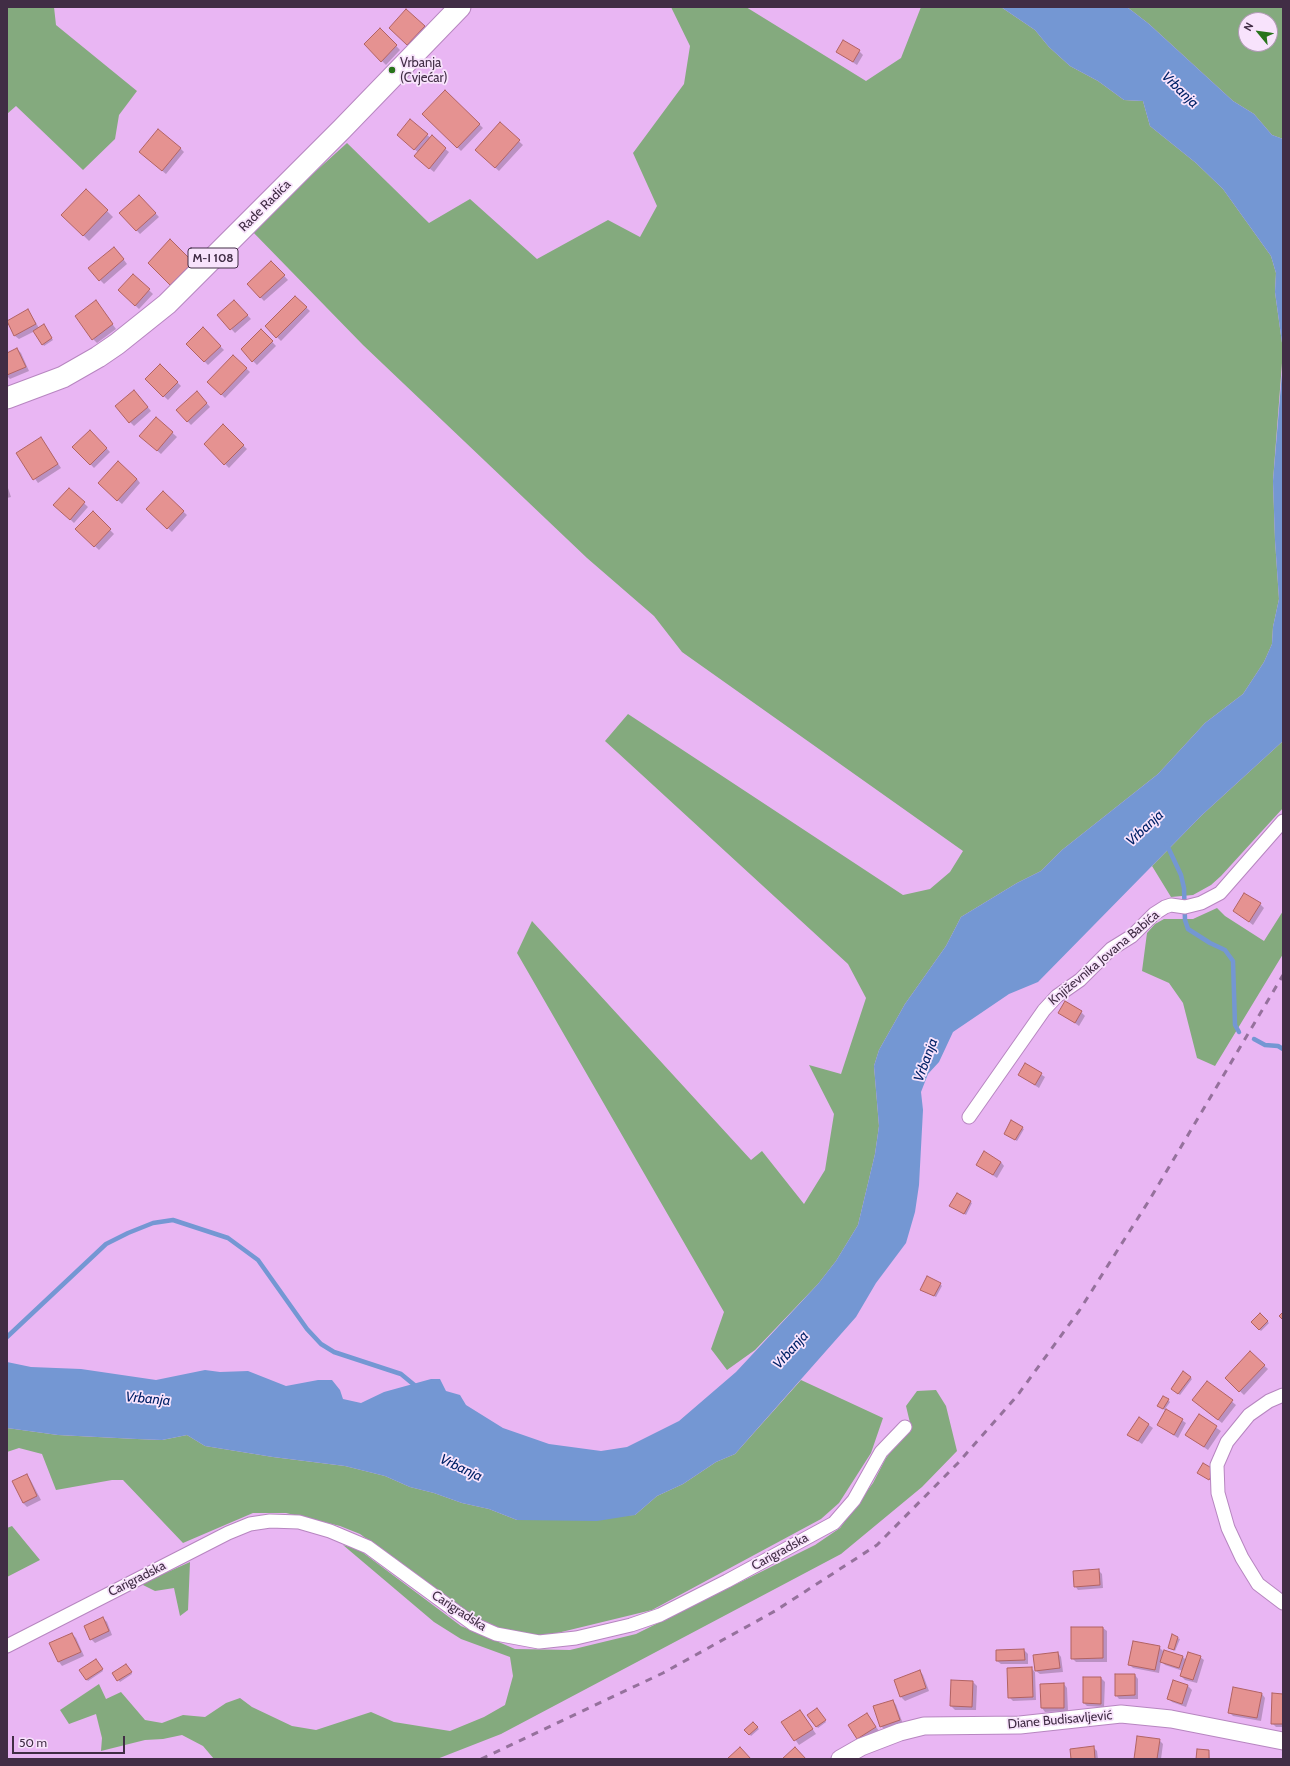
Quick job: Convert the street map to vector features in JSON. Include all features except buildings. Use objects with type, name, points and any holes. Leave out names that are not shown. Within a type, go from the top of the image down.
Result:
[{"type":"main road","name":"Rade Radića","points":[[7,398],[43,386],[88,363],[117,344],[167,304],[337,134],[460,7]]},
{"type":"street","name":"Književnika Jovana Babića","points":[[969,1117],[1044,1010],[1057,996],[1080,980],[1111,949],[1132,936],[1154,914],[1165,907],[1201,903],[1220,893],[1283,821]]},
{"type":"street","points":[[1283,1395],[1269,1401],[1249,1416],[1227,1442],[1217,1465],[1218,1493],[1228,1528],[1242,1558],[1258,1584],[1283,1603]]},
{"type":"street","name":"Carigradska","points":[[7,1646],[228,1533],[250,1524],[270,1521],[299,1522],[330,1531],[368,1547],[473,1624],[496,1634],[539,1642],[576,1638],[631,1625],[660,1614],[727,1581],[834,1523],[854,1500],[881,1452],[905,1427]]},
{"type":"street","name":"Diane Budisavljević","points":[[840,1759],[861,1747],[900,1732],[924,1726],[1020,1725],[1121,1714],[1171,1719],[1283,1741]]},
{"type":"green space","points":[[7,7],[54,7],[56,25],[137,91],[119,115],[115,139],[83,170],[16,106],[7,114]]},
{"type":"green space","points":[[671,7],[746,7],[866,81],[901,58],[921,7],[1001,7],[1035,30],[1049,47],[1070,66],[1098,81],[1124,100],[1143,101],[1150,126],[1196,163],[1223,189],[1271,256],[1276,273],[1275,292],[1283,350],[1273,481],[1279,599],[1273,627],[1272,644],[1264,662],[1243,694],[1205,723],[1158,774],[1062,850],[1041,871],[1017,883],[961,917],[946,946],[905,1004],[879,1050],[874,1066],[879,1126],[875,1154],[858,1225],[836,1261],[818,1284],[755,1350],[727,1370],[711,1349],[724,1312],[517,953],[532,921],[751,1160],[762,1151],[804,1204],[825,1170],[834,1114],[809,1065],[841,1074],[866,998],[848,964],[605,741],[628,714],[903,895],[930,889],[950,872],[963,851],[682,652],[654,616],[587,558],[363,345],[251,230],[347,143],[429,223],[470,199],[537,259],[608,220],[640,237],[657,206],[633,153],[684,84],[690,46]]},
{"type":"green space","points":[[1127,7],[1283,7],[1283,139],[1272,135],[1254,114],[1233,101],[1149,24]]},
{"type":"green space","points":[[1283,741],[1283,808],[1211,885],[1193,895],[1171,897],[1152,866],[1202,815]]},
{"type":"green space","points":[[1217,908],[1225,916],[1264,941],[1283,911],[1283,954],[1215,1066],[1197,1058],[1183,1003],[1169,983],[1142,971],[1147,933],[1155,924],[1164,919],[1193,919]]},
{"type":"green space","points":[[801,1380],[883,1418],[871,1453],[839,1503],[821,1519],[652,1610],[549,1635],[536,1635],[494,1627],[477,1619],[360,1534],[340,1526],[286,1513],[253,1513],[183,1543],[123,1480],[112,1480],[56,1490],[42,1454],[19,1448],[7,1452],[7,1428],[58,1435],[162,1440],[187,1435],[205,1446],[273,1457],[345,1466],[385,1476],[410,1487],[434,1493],[462,1503],[489,1509],[517,1520],[635,1515],[657,1496],[683,1484],[716,1462],[735,1454]]},
{"type":"green space","points":[[936,1390],[946,1406],[957,1451],[922,1487],[841,1554],[501,1734],[437,1759],[214,1759],[203,1746],[182,1735],[163,1739],[145,1740],[101,1751],[102,1738],[96,1714],[69,1724],[60,1710],[99,1684],[106,1699],[121,1692],[145,1720],[162,1723],[183,1715],[205,1717],[226,1703],[240,1698],[252,1707],[292,1726],[316,1730],[371,1712],[394,1722],[450,1731],[484,1717],[505,1705],[513,1676],[510,1657],[461,1639],[434,1622],[343,1545],[358,1549],[461,1626],[515,1649],[570,1650],[636,1634],[815,1545],[840,1528],[873,1483],[886,1458],[911,1427],[906,1406],[917,1391]]},
{"type":"green space","points":[[12,1526],[40,1560],[7,1577],[7,1528]]},
{"type":"green space","points":[[190,1562],[188,1610],[180,1616],[174,1588],[155,1591],[141,1584]]},
{"type":"water","name":"Vrbanja","points":[[1001,7],[1127,7],[1149,24],[1233,101],[1254,114],[1272,135],[1283,139],[1283,350],[1275,292],[1276,273],[1271,256],[1223,189],[1196,163],[1150,126],[1143,101],[1124,100],[1098,81],[1070,66],[1049,47],[1035,30]]},
{"type":"water","name":"Vrbanja","points":[[1283,360],[1283,741],[1202,815],[1038,982],[1009,994],[953,1032],[939,1062],[928,1074],[921,1092],[923,1110],[919,1185],[915,1212],[906,1243],[876,1283],[856,1317],[735,1454],[716,1462],[683,1484],[657,1496],[635,1515],[597,1521],[517,1520],[489,1509],[462,1503],[434,1493],[410,1487],[385,1476],[345,1466],[273,1457],[205,1446],[187,1435],[162,1440],[58,1435],[7,1428],[7,1362],[31,1367],[81,1369],[156,1380],[205,1370],[220,1372],[248,1371],[286,1386],[318,1380],[332,1380],[340,1390],[343,1399],[361,1403],[384,1392],[431,1379],[440,1379],[446,1391],[460,1395],[466,1405],[503,1428],[549,1444],[601,1451],[627,1447],[679,1421],[736,1372],[818,1284],[836,1261],[858,1225],[875,1154],[879,1126],[874,1066],[879,1050],[905,1004],[946,946],[961,917],[1017,883],[1041,871],[1062,850],[1158,774],[1205,723],[1243,694],[1264,662],[1272,644],[1273,627],[1279,599],[1273,481]]},
{"type":"waterway","points":[[1167,845],[1181,875],[1184,888],[1185,920],[1188,929],[1210,943],[1225,950],[1233,961],[1235,1025],[1239,1032]]},
{"type":"waterway","points":[[1254,1039],[1265,1045],[1278,1046],[1283,1049]]},
{"type":"waterway","points":[[7,1337],[106,1244],[153,1223],[173,1220],[228,1238],[258,1260],[307,1329],[321,1344],[334,1352],[401,1374],[418,1388]]},
{"type":"railway","points":[[481,1759],[663,1673],[775,1611],[877,1545],[958,1463],[1017,1396],[1079,1311],[1150,1199],[1283,975]]},
{"type":"place","name":"Vrbanja (Cvjećar)","points":[[392,70]]}]
